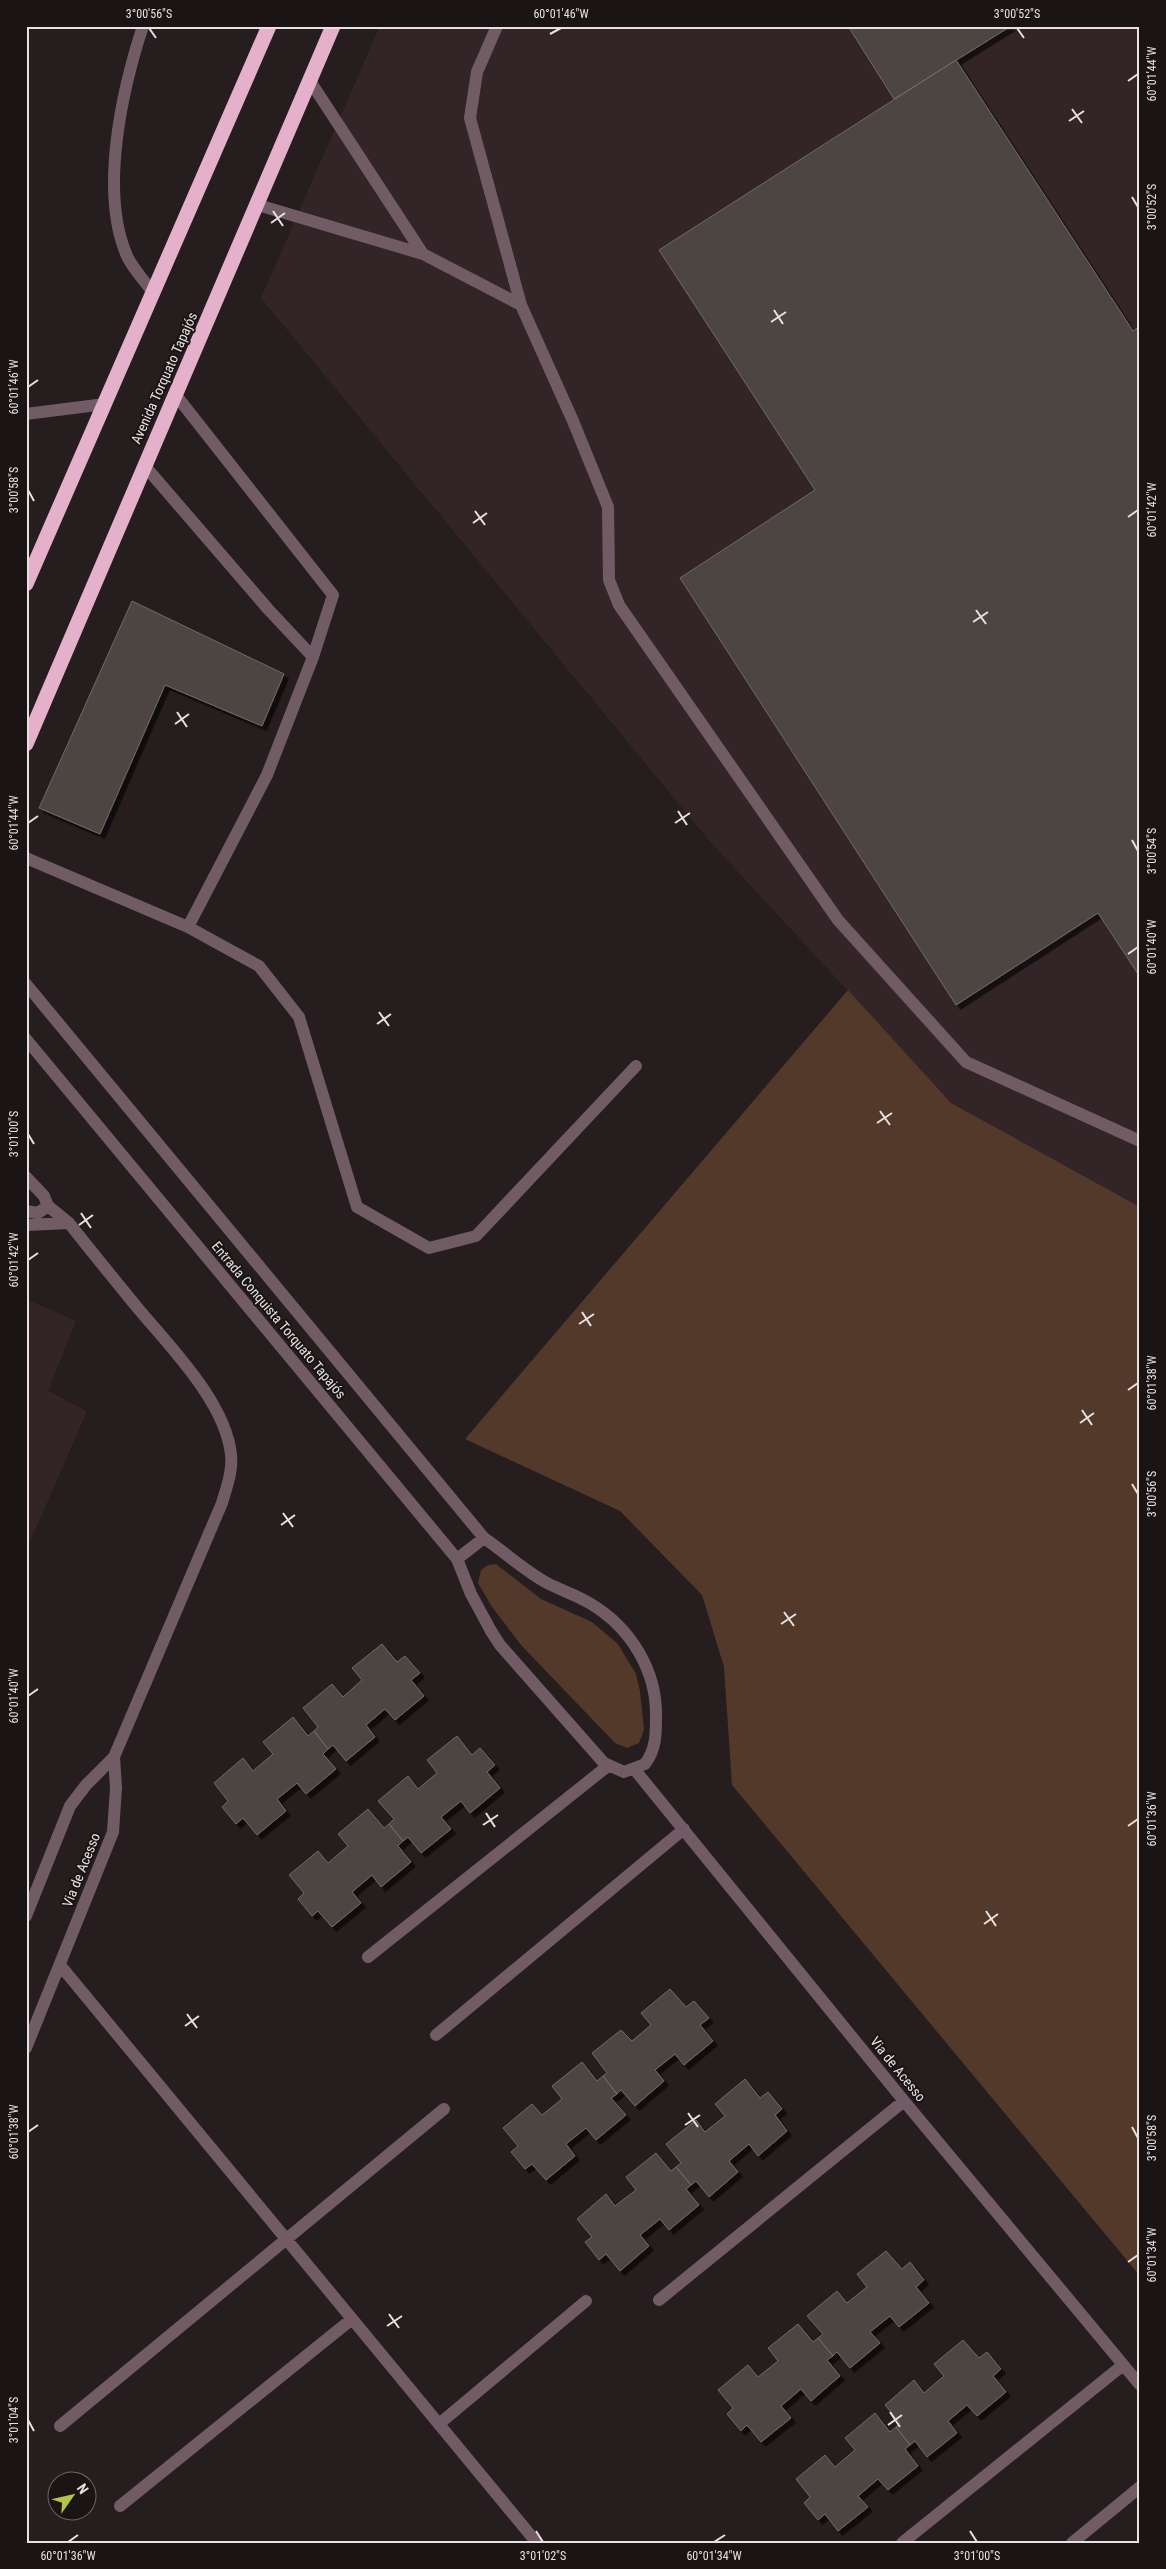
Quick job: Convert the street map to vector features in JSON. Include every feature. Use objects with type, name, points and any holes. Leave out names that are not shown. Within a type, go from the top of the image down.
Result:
[{"type":"highway","points":[[26,584],[269,26]]},
{"type":"highway","name":"Avenida Torquato Tapajós","points":[[26,744],[333,26]]},
{"type":"street","points":[[143,26],[131,63],[113,171],[117,228],[127,257],[153,293]]},
{"type":"street","points":[[496,26],[477,72],[470,118],[521,305],[573,421],[608,507],[609,580],[620,605],[838,920],[966,1062],[1140,1141]]},
{"type":"street","points":[[310,81],[423,254]]},
{"type":"street","points":[[258,205],[423,254],[521,305]]},
{"type":"street","points":[[175,394],[333,595],[314,657],[266,775],[188,927]]},
{"type":"street","points":[[26,414],[105,404]]},
{"type":"street","points":[[144,465],[268,609],[314,657]]},
{"type":"street","points":[[26,858],[188,927],[259,966],[299,1017],[357,1207],[429,1248],[476,1236],[636,1066]]},
{"type":"street","points":[[26,984],[484,1538],[530,1572],[591,1604],[609,1617],[625,1632],[639,1652],[650,1673],[657,1696],[655,1744],[646,1764],[635,1770],[624,1772],[609,1766],[368,1957]]},
{"type":"street","name":"Entrada Conquista Torquato Tapajós","points":[[26,1038],[457,1559],[470,1594],[500,1645],[609,1766]]},
{"type":"street","points":[[26,1176],[44,1196],[48,1206],[69,1223],[196,1380],[217,1413],[227,1435],[231,1456],[228,1482],[222,1503],[114,1757],[86,1785],[70,1806],[26,1916]]},
{"type":"street","points":[[26,1211],[38,1213],[48,1206]]},
{"type":"street","points":[[26,1225],[69,1223]]},
{"type":"street","points":[[457,1559],[484,1538]]},
{"type":"street","name":"Via de Acesso","points":[[26,2048],[113,1832],[116,1788],[114,1757]]},
{"type":"street","name":"Via de Acesso","points":[[635,1770],[904,2101],[1140,2385]]},
{"type":"street","points":[[436,2034],[684,1829]]},
{"type":"street","points":[[60,1965],[537,2543]]},
{"type":"street","points":[[659,2300],[904,2101]]},
{"type":"street","points":[[60,2426],[444,2109]]},
{"type":"street","points":[[439,2424],[586,2300]]},
{"type":"street","points":[[120,2506],[352,2318]]},
{"type":"street","points":[[902,2543],[1123,2365]]},
{"type":"street","points":[[1072,2543],[1140,2487]]},
{"type":"shaded area","points":[[380,26],[1138,26],[1140,29],[1140,1207],[951,1103],[707,838],[261,298]]},
{"type":"shaded area","points":[[848,990],[951,1103],[1140,1207],[1140,2276],[732,1785],[724,1667],[702,1595],[620,1511],[465,1439]]},
{"type":"shaded area","points":[[26,1299],[76,1321],[48,1391],[87,1411],[26,1551]]},
{"type":"shaded area","points":[[496,1564],[541,1599],[592,1622],[618,1644],[636,1674],[640,1691],[644,1730],[639,1743],[627,1748],[615,1743],[521,1645],[492,1607],[478,1583],[481,1570],[488,1565]]},
{"type":"building","points":[[848,26],[1011,26],[894,99]]},
{"type":"building","points":[[956,60],[1133,331],[1140,326],[1140,977],[1098,913],[956,1005],[680,578],[815,490],[659,250]]},
{"type":"building","points":[[132,601],[284,674],[262,726],[165,685],[100,834],[39,808]]},
{"type":"building","points":[[382,1644],[397,1662],[405,1656],[420,1673],[411,1680],[424,1696],[395,1720],[385,1709],[366,1725],[375,1737],[346,1761],[333,1745],[328,1749],[314,1731],[318,1727],[303,1708],[332,1684],[343,1697],[362,1680],[352,1668]]},
{"type":"building","points":[[293,1717],[308,1736],[314,1731],[328,1749],[323,1754],[336,1769],[306,1794],[297,1783],[277,1799],[286,1811],[257,1835],[243,1818],[236,1824],[222,1807],[228,1801],[214,1783],[243,1758],[253,1771],[273,1754],[263,1742]]},
{"type":"building","points":[[457,1736],[472,1755],[480,1748],[495,1765],[487,1772],[500,1788],[470,1813],[461,1801],[441,1817],[451,1829],[421,1853],[408,1837],[403,1841],[389,1824],[394,1819],[378,1801],[408,1776],[418,1789],[437,1773],[427,1760]]},
{"type":"building","points":[[368,1809],[384,1828],[389,1824],[403,1841],[398,1846],[411,1862],[381,1887],[372,1875],[352,1892],[361,1903],[332,1927],[318,1911],[312,1916],[298,1899],[304,1893],[289,1875],[318,1851],[328,1863],[348,1846],[338,1834]]},
{"type":"building","points":[[670,1989],[686,2007],[694,2001],[709,2018],[700,2025],[713,2041],[684,2065],[675,2054],[655,2070],[664,2081],[635,2106],[621,2090],[617,2094],[603,2076],[607,2073],[592,2053],[621,2030],[632,2041],[651,2025],[641,2013]]},
{"type":"building","points":[[582,2062],[597,2081],[603,2076],[617,2094],[611,2098],[626,2115],[596,2140],[586,2128],[566,2144],[575,2156],[546,2180],[532,2164],[525,2169],[511,2152],[518,2146],[503,2128],[532,2104],[542,2115],[562,2099],[552,2086]]},
{"type":"building","points":[[745,2079],[760,2098],[768,2092],[782,2109],[775,2115],[787,2131],[758,2156],[749,2144],[729,2161],[738,2172],[709,2197],[696,2181],[691,2185],[676,2167],[681,2163],[666,2144],[696,2120],[705,2132],[725,2116],[715,2104]]},
{"type":"building","points":[[656,2153],[671,2171],[676,2167],[691,2185],[686,2189],[699,2205],[669,2230],[660,2219],[640,2235],[649,2246],[620,2271],[606,2254],[599,2260],[585,2242],[592,2237],[577,2219],[606,2194],[615,2206],[636,2190],[626,2177]]},
{"type":"building","points":[[886,2251],[902,2269],[910,2262],[924,2280],[916,2287],[929,2303],[899,2327],[890,2316],[870,2332],[880,2343],[850,2368],[837,2352],[833,2356],[818,2338],[823,2334],[807,2316],[837,2291],[847,2303],[867,2287],[857,2274]]},
{"type":"building","points":[[798,2324],[813,2342],[818,2338],[833,2356],[827,2360],[840,2376],[811,2401],[801,2389],[781,2406],[791,2418],[761,2442],[747,2425],[741,2431],[727,2414],[733,2408],[718,2390],[748,2365],[758,2377],[778,2361],[768,2348]]},
{"type":"building","points":[[963,2340],[979,2358],[987,2352],[1001,2369],[993,2376],[1006,2392],[977,2416],[967,2405],[948,2421],[957,2433],[927,2457],[915,2441],[910,2445],[896,2427],[900,2423],[885,2405],[914,2380],[924,2393],[944,2376],[934,2364]]},
{"type":"building","points":[[875,2413],[890,2432],[896,2427],[910,2445],[905,2449],[918,2466],[888,2490],[878,2479],[858,2496],[868,2507],[838,2531],[825,2514],[818,2520],[804,2503],[810,2497],[796,2479],[825,2455],[835,2467],[855,2450],[845,2438]]}]
